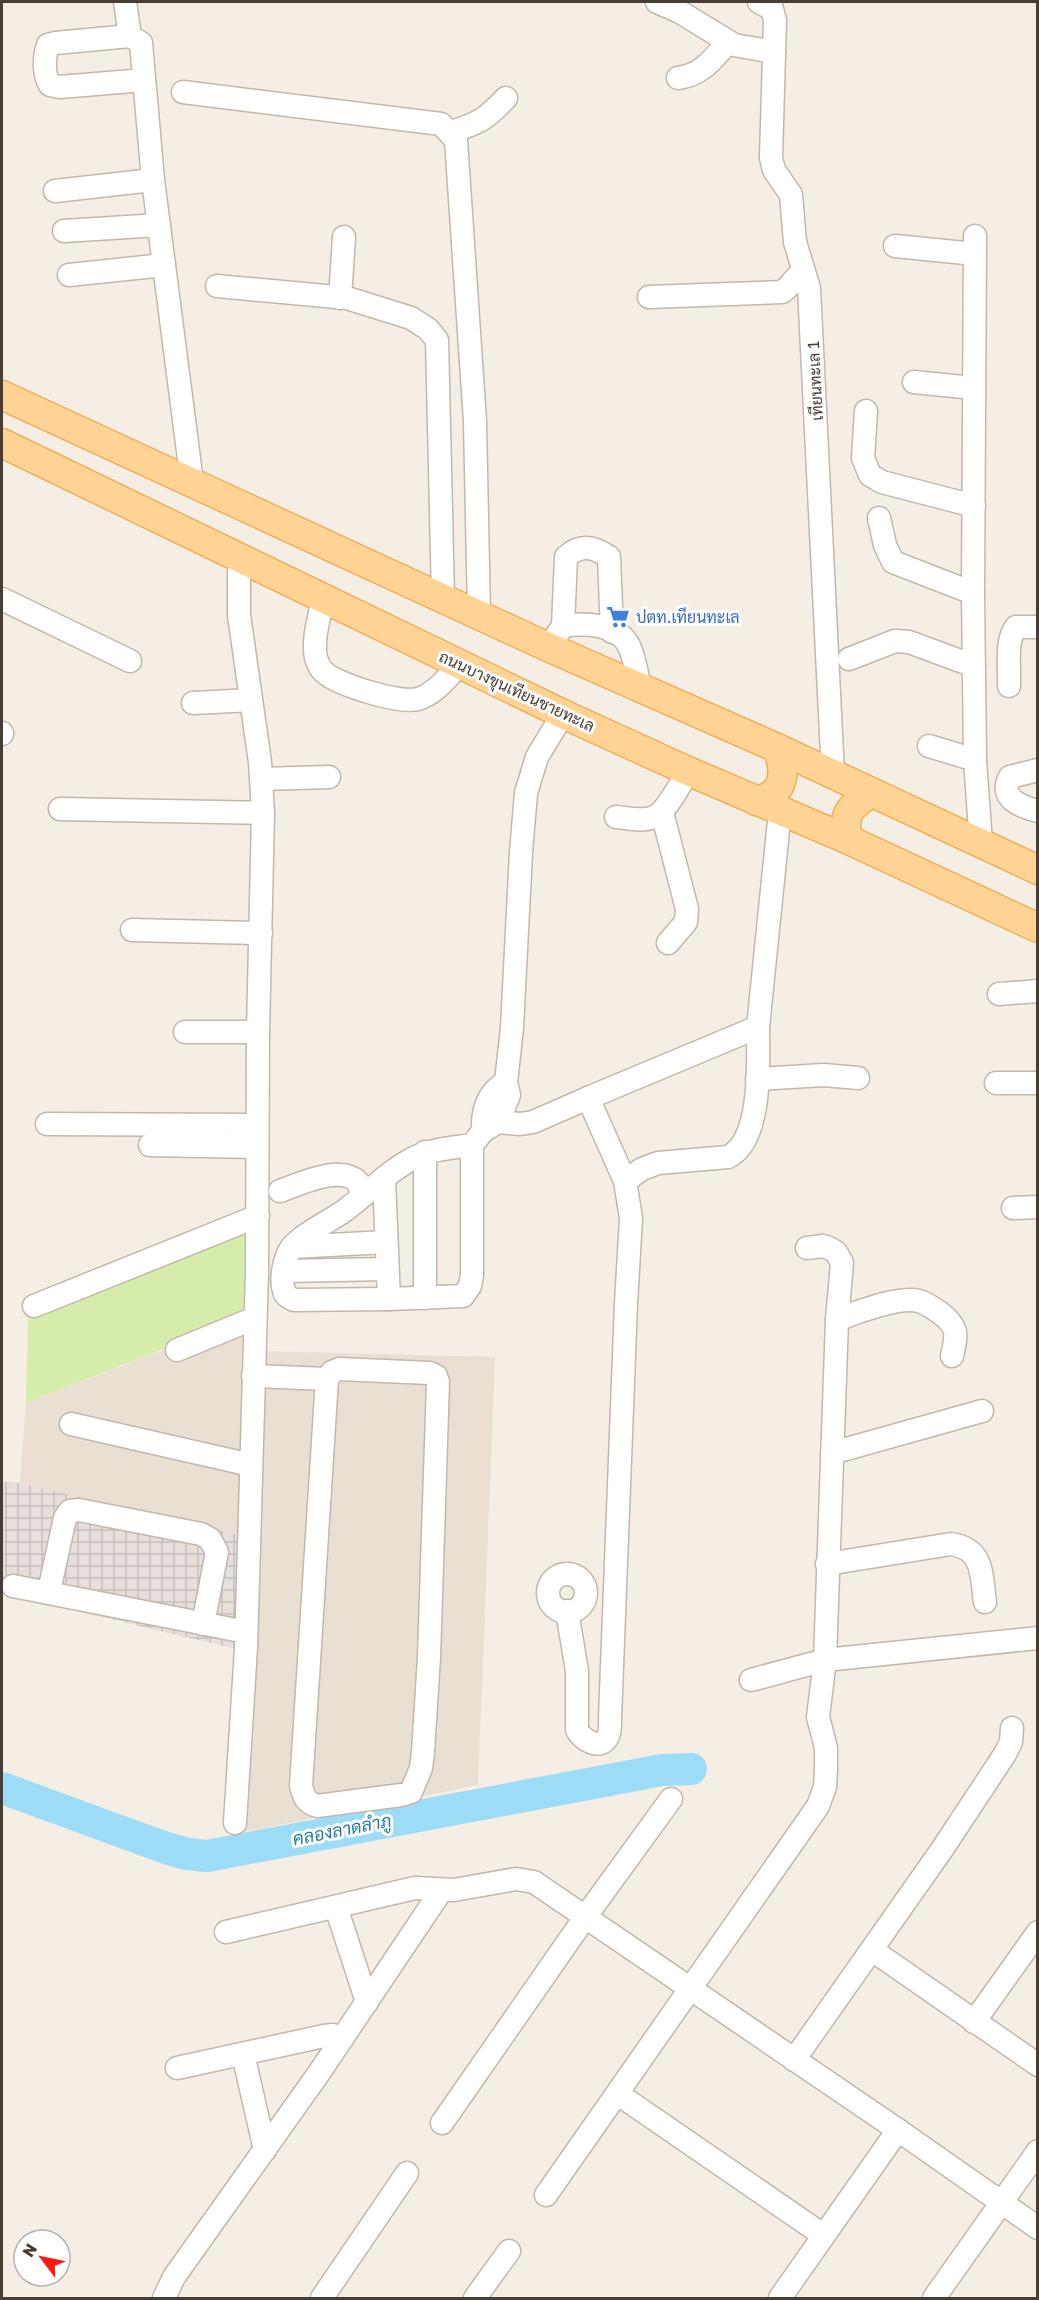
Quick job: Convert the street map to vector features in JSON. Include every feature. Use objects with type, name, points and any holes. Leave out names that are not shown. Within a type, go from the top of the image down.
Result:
[{"type":"main road","points":[[2,395],[478,615],[556,637],[640,688],[777,748],[1038,870]]},
{"type":"main road","name":"ถนนบางขุนเทียนชายทะเล","points":[[2,443],[563,714],[849,840],[1038,928]]},
{"type":"main road","points":[[768,806],[769,798],[778,790],[784,764],[777,748]]},
{"type":"main road","points":[[849,840],[844,825],[846,815],[854,805],[871,792]]},
{"type":"street","points":[[125,2],[130,36]]},
{"type":"street","points":[[657,2],[680,12],[734,45],[774,52]]},
{"type":"street","name":"เทียนทะเล 1","points":[[768,4],[775,20],[771,158],[774,170],[791,195],[795,242],[809,288],[833,775]]},
{"type":"street","points":[[144,80],[60,87],[50,85],[45,78],[46,50],[48,45],[130,36],[141,42],[153,180],[192,482]]},
{"type":"street","points":[[678,78],[697,74],[728,42]]},
{"type":"street","points":[[183,92],[441,124],[456,140],[475,421],[478,615]]},
{"type":"street","points":[[450,132],[478,123],[488,117],[506,98]]},
{"type":"street","points":[[55,191],[153,180]]},
{"type":"street","points":[[64,231],[159,225]]},
{"type":"street","points":[[340,298],[344,237]]},
{"type":"street","points":[[895,246],[975,245],[973,593],[975,760],[981,843]]},
{"type":"street","points":[[69,275],[164,265]]},
{"type":"street","points":[[649,297],[782,292],[791,285],[799,273],[804,272]]},
{"type":"street","points":[[217,286],[340,298],[411,318],[429,328],[437,340],[443,598]]},
{"type":"street","points":[[914,382],[973,388]]},
{"type":"street","points":[[866,411],[863,459],[870,475],[882,482],[974,506]]},
{"type":"street","points":[[879,518],[885,545],[893,562],[973,593]]},
{"type":"street","points":[[556,637],[566,557],[582,547],[596,549],[609,557],[612,632]]},
{"type":"street","points":[[236,1823],[246,1632],[258,1216],[258,1032],[263,813],[262,779],[239,615],[239,557]]},
{"type":"street","points":[[323,598],[315,645],[316,659],[322,672],[334,679],[384,698],[405,701],[419,699],[436,689],[460,664]]},
{"type":"street","points":[[2,599],[130,661]]},
{"type":"street","points":[[556,637],[581,624],[596,625],[619,635],[629,645],[640,688]]},
{"type":"street","points":[[1009,686],[1010,642],[1014,630],[1016,627],[1038,627]]},
{"type":"street","points":[[849,659],[896,641],[909,642],[974,666]]},
{"type":"street","points":[[193,703],[251,700]]},
{"type":"street","points":[[563,714],[537,757],[526,793],[512,1028],[506,1082],[509,1095],[484,1133],[470,1286],[463,1296],[294,1300],[287,1297],[284,1292],[284,1271],[292,1247],[334,1215],[347,1209],[362,1195],[412,1159],[425,1152],[484,1133],[533,1122],[758,1027]]},
{"type":"street","points":[[929,746],[975,760]]},
{"type":"street","points":[[1038,770],[1010,777],[1006,784],[1006,792],[1012,801],[1038,812]]},
{"type":"street","points":[[616,817],[654,818],[662,812],[688,771]]},
{"type":"street","points":[[262,779],[329,777]]},
{"type":"street","points":[[625,1181],[642,1169],[658,1163],[728,1157],[736,1153],[746,1140],[754,1109],[757,1079],[768,806]]},
{"type":"street","points":[[60,808],[263,813]]},
{"type":"street","points":[[662,812],[687,909],[686,922],[668,943]]},
{"type":"street","points":[[132,930],[261,933]]},
{"type":"street","points":[[999,994],[1038,991]]},
{"type":"street","points":[[185,1032],[258,1032]]},
{"type":"street","points":[[757,1079],[824,1075],[858,1078]]},
{"type":"street","points":[[996,1083],[1038,1083]]},
{"type":"street","points":[[567,1611],[577,1671],[577,1730],[580,1737],[600,1744],[609,1735],[610,1719],[631,1218],[625,1181],[588,1098]]},
{"type":"street","points":[[47,1124],[257,1125]]},
{"type":"street","points":[[150,1145],[257,1148]]},
{"type":"street","points":[[425,1152],[425,1298]]},
{"type":"street","points":[[280,1191],[332,1174],[347,1174],[358,1182],[362,1195]]},
{"type":"street","points":[[384,1179],[389,1299]]},
{"type":"street","points":[[1013,1208],[1038,1207]]},
{"type":"street","points":[[334,1215],[334,1244]]},
{"type":"street","points":[[34,1306],[258,1216]]},
{"type":"street","points":[[292,1247],[386,1242]]},
{"type":"street","points":[[546,2195],[818,1806],[825,1787],[826,1748],[818,1717],[825,1660],[837,1320],[842,1263],[836,1252],[829,1248],[824,1246],[807,1248]]},
{"type":"street","points":[[284,1271],[387,1269]]},
{"type":"street","points":[[837,1320],[903,1300],[917,1300],[930,1305],[951,1322],[957,1332],[952,1356]]},
{"type":"street","points":[[177,1350],[255,1318]]},
{"type":"street","points":[[339,1370],[430,1373],[436,1376],[438,1382],[429,1657],[421,1768],[411,1792],[317,1806],[309,1804],[301,1786],[327,1379],[332,1372],[339,1370]]},
{"type":"street","points":[[253,1376],[327,1379]]},
{"type":"street","points":[[832,1454],[982,1411]]},
{"type":"street","points":[[71,1424],[251,1465]]},
{"type":"street","points":[[49,1591],[65,1518],[70,1511],[80,1510],[201,1534],[210,1539],[217,1552],[203,1624]]},
{"type":"street","points":[[827,1564],[951,1544],[962,1545],[975,1554],[981,1570],[985,1602]]},
{"type":"street","points":[[14,1586],[49,1591],[246,1632]]},
{"type":"street","points":[[751,1680],[825,1660],[1038,1638]]},
{"type":"street","points":[[794,2060],[1005,1754],[1011,1742],[1012,1728]]},
{"type":"street","points":[[442,2123],[586,1916],[671,1799]]},
{"type":"street","points":[[226,1932],[415,1888],[441,1891],[516,1879],[534,1882],[1038,2228]]},
{"type":"street","points":[[164,2298],[174,2277],[342,2039],[441,1891]]},
{"type":"street","points":[[336,1907],[367,2002]]},
{"type":"street","points":[[974,2022],[1038,1932]]},
{"type":"street","points":[[872,1950],[1038,2065]]},
{"type":"street","points":[[177,2068],[324,2036],[333,2035],[342,2039]]},
{"type":"street","points":[[243,2054],[265,2150]]},
{"type":"street","points":[[618,2094],[823,2235]]},
{"type":"street","points":[[780,2298],[898,2130]]},
{"type":"street","points":[[934,2298],[1038,2151]]},
{"type":"street","points":[[322,2298],[407,2173]]},
{"type":"street","points":[[475,2298],[509,2251]]},
{"type":"shaded area","points":[[247,1325],[243,1536],[20,1483],[26,1403],[184,1342]]},
{"type":"shaded area","points":[[261,1351],[495,1357],[478,1785],[244,1832]]},
{"type":"shaded area","points":[[2,1482],[20,1483],[243,1536],[240,1650],[2,1593]]},
{"type":"green space","points":[[250,1229],[249,1315],[26,1403],[28,1317]]},
{"type":"waterway","name":"คลองลาดลำภู","points":[[2,1788],[166,1848],[187,1854],[207,1856],[662,1770],[691,1769]]},
{"type":"place","name":"ปตท.เทียนทะเล","points":[[618,617]]}]
